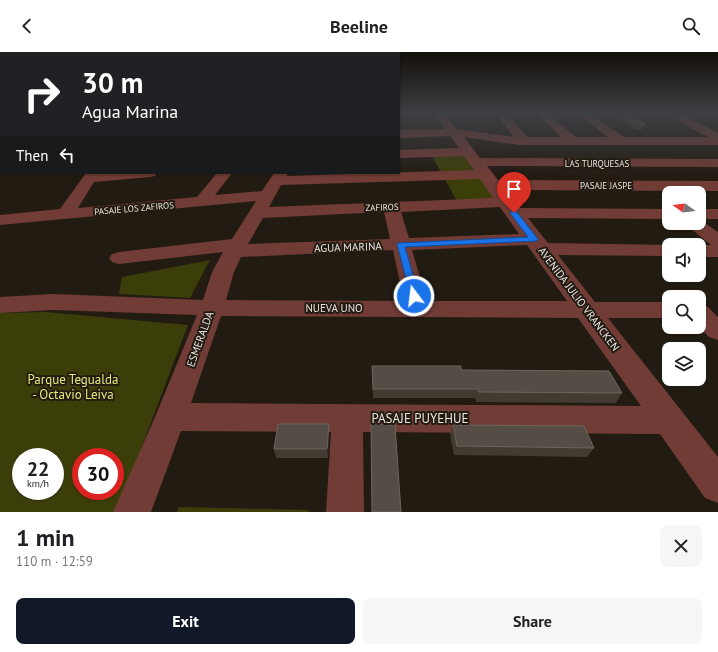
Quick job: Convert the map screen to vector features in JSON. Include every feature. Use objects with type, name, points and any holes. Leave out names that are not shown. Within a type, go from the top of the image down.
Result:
[{"type":"street","name":"AVENIDA JULIO VRANCKEN","points":[[456,134],[718,485]]},
{"type":"street","points":[[473,134],[524,141],[718,141]]},
{"type":"street","points":[[518,134],[524,141]]},
{"type":"street","points":[[566,134],[573,141]]},
{"type":"street","points":[[612,134],[621,141]]},
{"type":"street","points":[[659,134],[670,141]]},
{"type":"street","points":[[559,141],[584,163]]},
{"type":"street","name":"LAS TURQUESAS","points":[[400,154],[491,181],[584,163],[718,163]]},
{"type":"street","points":[[610,163],[662,200]]},
{"type":"street","points":[[64,214],[92,176],[131,174]]},
{"type":"street","points":[[201,202],[224,174]]},
{"type":"street","name":"PASAJE JASPE","points":[[271,190],[491,181],[642,186],[718,186]]},
{"type":"street","name":"ZAFIROS","points":[[271,190],[391,207],[491,181],[662,213]]},
{"type":"street","name":"PASAJE LOS ZAFIROS","points":[[0,220],[201,202],[271,190]]},
{"type":"street","name":"ESMERALDA","points":[[132,512],[171,417],[212,308],[222,272],[271,190]]},
{"type":"street","points":[[391,207],[418,309]]},
{"type":"street","points":[[706,214],[718,214]]},
{"type":"street","points":[[703,230],[718,241]]},
{"type":"street","name":"AGUA MARINA","points":[[119,258],[235,248],[401,244],[538,244],[662,250]]},
{"type":"street","points":[[706,250],[718,251]]},
{"type":"street","name":"NUEVA UNO","points":[[0,305],[54,302],[212,308],[662,310]]},
{"type":"street","points":[[706,312],[718,311]]},
{"type":"street","points":[[706,319],[718,331]]},
{"type":"street","name":"PASAJE PUYEHUE","points":[[171,417],[669,420]]},
{"type":"street","points":[[345,512],[347,418]]},
{"type":"green space","points":[[464,153],[499,201],[458,203],[431,154]]},
{"type":"green space","points":[[210,260],[190,298],[119,294],[122,277]]},
{"type":"green space","name":"Parque Tegualda - Octavio Leiva","points":[[46,312],[188,325],[124,494],[124,448],[72,448],[72,500],[122,500],[117,512],[0,512],[0,313]]},
{"type":"green space","points":[[179,507],[309,510],[308,512],[177,512]]},
{"type":"building","points":[[372,366],[461,366],[461,370],[609,371],[622,393],[479,392],[478,389],[373,389]]},
{"type":"building","points":[[278,424],[329,424],[327,449],[274,449]]},
{"type":"building","points":[[371,424],[395,425],[401,512],[372,512]]},
{"type":"building","points":[[453,425],[584,426],[594,448],[457,446]]},
{"type":"route","points":[[414,296],[401,244],[534,239],[514,213]]}]
